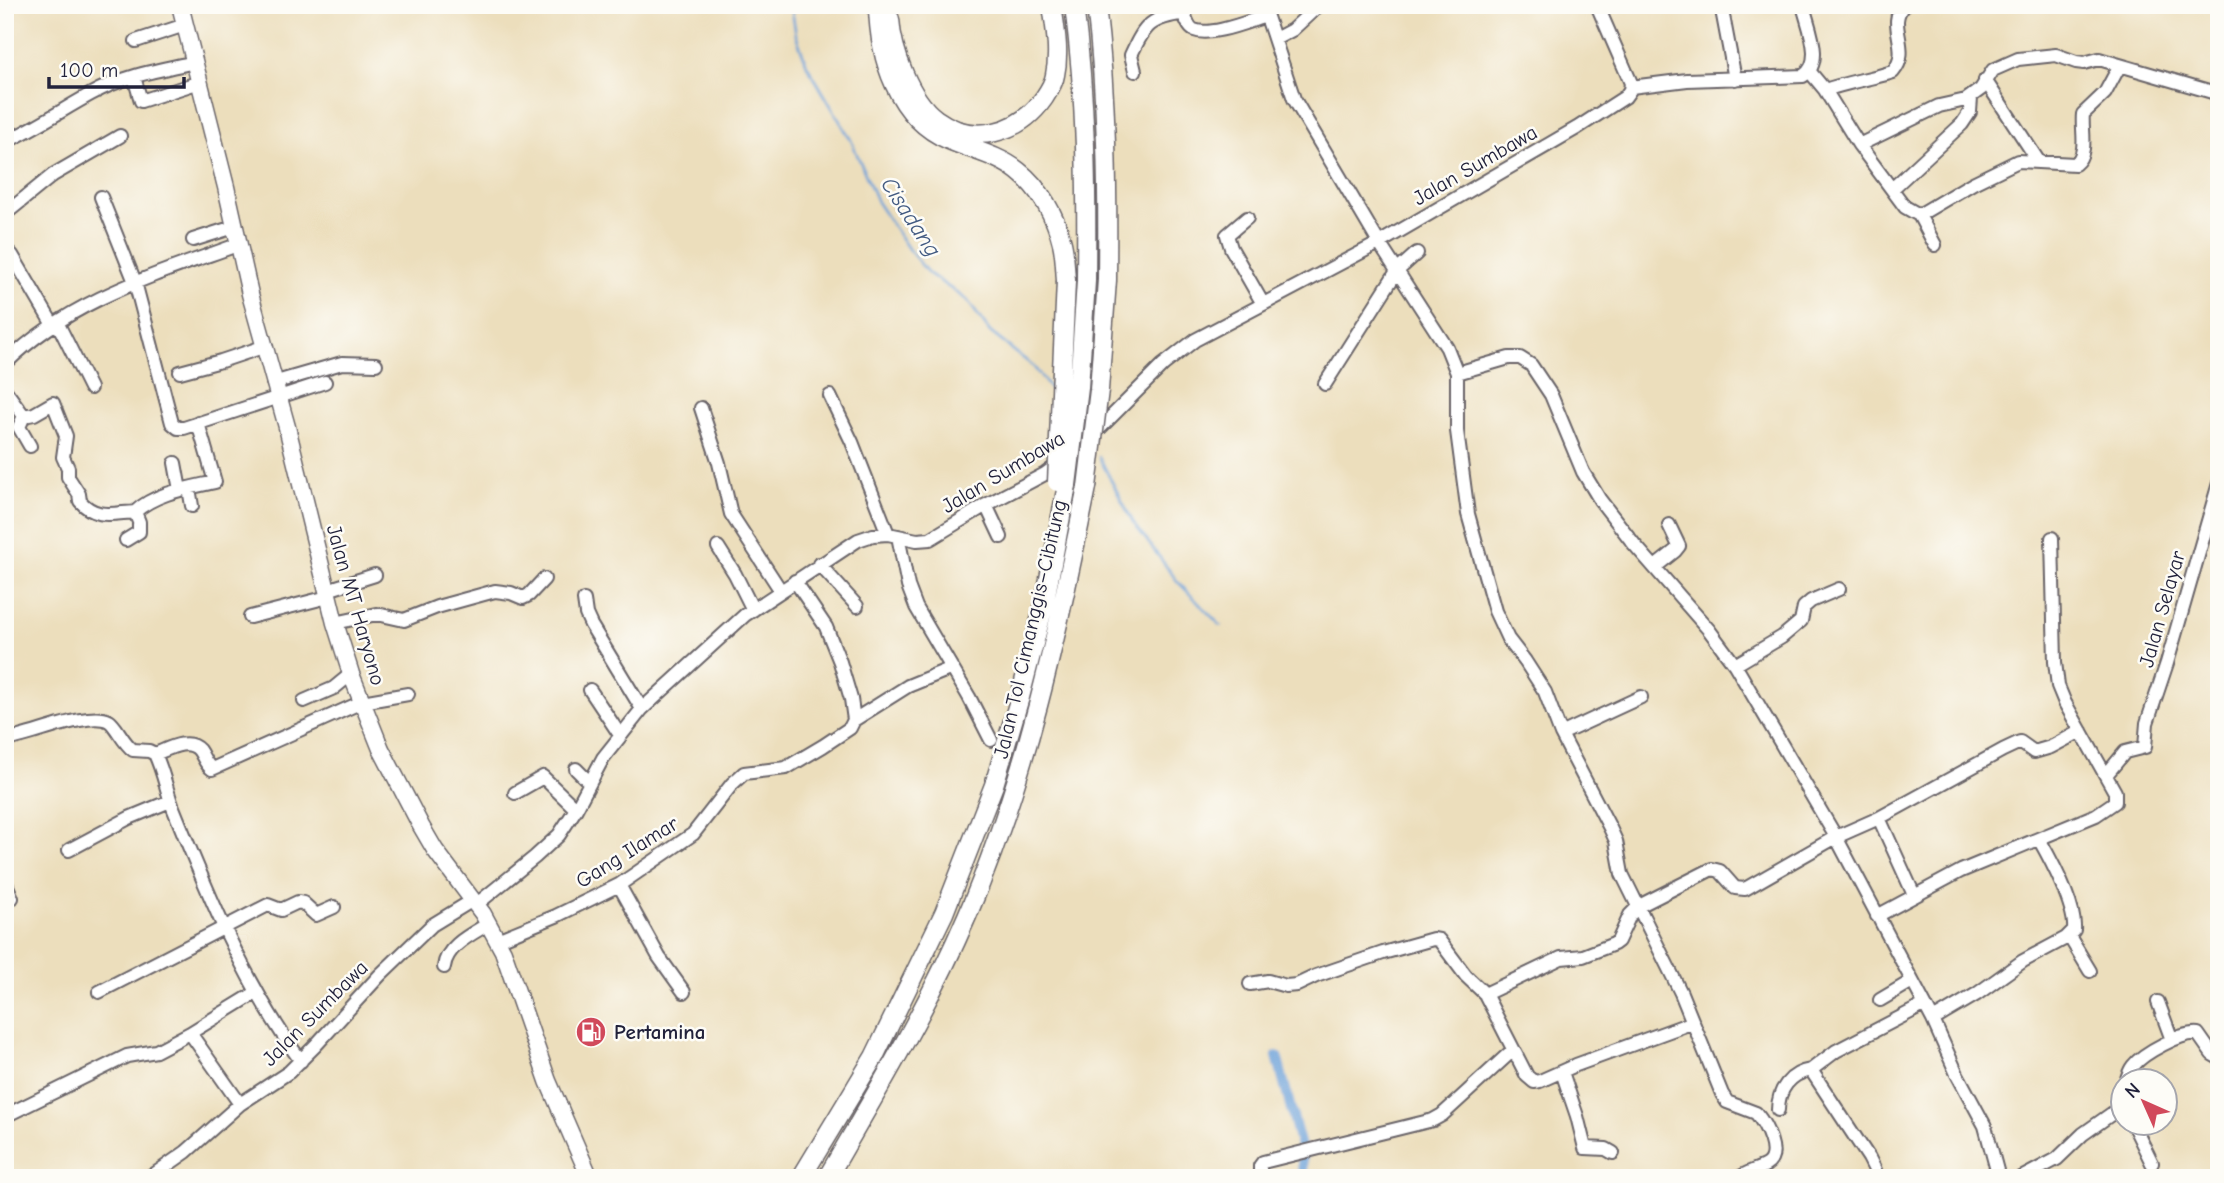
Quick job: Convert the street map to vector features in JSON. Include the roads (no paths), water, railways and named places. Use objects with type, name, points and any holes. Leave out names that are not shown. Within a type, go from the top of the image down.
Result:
[{"type":"highway","points":[[878,5],[884,56],[895,88],[910,110],[928,128],[948,140],[1018,170],[1036,188],[1053,216],[1062,244],[1066,281],[1062,483]]},
{"type":"highway","points":[[890,5],[896,52],[909,83],[923,106],[936,119],[973,134],[997,133],[1016,125],[1033,113],[1046,94],[1055,76],[1057,53],[1052,5]]},
{"type":"highway","name":"Jalan Tol Cimanggis–Cibitung","points":[[801,1178],[874,1057],[944,913],[993,785],[1044,605],[1079,388],[1086,281],[1087,170],[1082,68],[1074,5]]},
{"type":"highway","name":"Jalan Tol Cimanggis–Cibitung","points":[[827,1178],[900,1054],[967,916],[1014,791],[1064,601],[1087,487],[1099,390],[1107,280],[1108,169],[1104,67],[1096,5]]},
{"type":"main road","name":"Jalan MT Haryono","points":[[180,5],[237,245],[335,623],[351,674],[381,749],[421,826],[435,850],[475,902],[509,965],[548,1081],[590,1178]]},
{"type":"street","points":[[1275,39],[1292,30],[1319,5]]},
{"type":"street","points":[[1597,5],[1631,87],[1687,80],[1798,78],[1810,72],[1815,58],[1803,5]]},
{"type":"street","points":[[1721,5],[1735,79]]},
{"type":"street","points":[[1825,90],[1893,72],[1900,60],[1902,49],[1897,18],[1898,11],[1904,5]]},
{"type":"street","points":[[1135,71],[1131,55],[1149,24],[1157,19],[1183,9],[1192,29],[1209,32],[1265,11],[1294,99],[1379,243],[1441,337],[1457,373],[1457,431],[1464,494],[1495,611],[1508,639],[1539,681],[1561,734],[1613,834],[1622,874],[1681,993],[1691,1023],[1725,1100],[1756,1113],[1773,1149],[1769,1163],[1740,1178]]},
{"type":"street","points":[[136,41],[185,25]]},
{"type":"street","points":[[1859,145],[1939,106],[1971,97],[1981,89],[1996,67],[2036,56],[2056,55],[2076,62],[2099,59],[2219,94]]},
{"type":"street","points":[[5,142],[37,127],[90,94],[134,77],[195,62]]},
{"type":"street","points":[[1919,215],[1972,183],[2018,161],[2075,164],[2080,160],[2082,152],[2083,114],[2105,93],[2120,65]]},
{"type":"street","points":[[1810,72],[1892,190],[1905,207],[1919,215],[1935,245]]},
{"type":"street","points":[[134,77],[141,101],[200,82]]},
{"type":"street","points":[[1985,80],[2039,162]]},
{"type":"street","name":"Jalan Sumbawa","points":[[149,1178],[186,1152],[240,1104],[279,1079],[300,1061],[380,975],[432,925],[475,902],[550,844],[576,809],[603,758],[642,709],[717,639],[753,610],[819,564],[863,538],[893,535],[917,540],[930,539],[1061,464],[1085,444],[1173,356],[1195,340],[1379,243],[1577,128],[1625,97],[1631,87]]},
{"type":"street","points":[[1892,190],[1962,124],[1970,112],[1971,97]]},
{"type":"street","points":[[5,214],[53,175],[120,136]]},
{"type":"street","points":[[101,197],[135,282],[172,423],[178,428],[198,423],[342,363],[376,363]]},
{"type":"street","points":[[1247,218],[1227,235],[1231,248],[1263,304]]},
{"type":"street","points":[[193,240],[233,227]]},
{"type":"street","points":[[5,364],[32,340],[93,301],[135,282],[237,245]]},
{"type":"street","points":[[5,249],[12,255],[55,324],[90,388]]},
{"type":"street","points":[[1325,384],[1397,271],[1418,253]]},
{"type":"street","points":[[180,372],[264,347]]},
{"type":"street","points":[[1457,373],[1508,358],[1520,358],[1531,365],[1551,395],[1589,482],[1607,510],[1709,630],[1735,665],[1836,837],[1933,1020],[1957,1074],[1985,1126],[1999,1178]]},
{"type":"street","points":[[275,390],[325,382]]},
{"type":"street","points":[[5,390],[24,416]]},
{"type":"street","points":[[830,396],[893,535],[916,607],[991,740]]},
{"type":"street","points":[[30,446],[19,426],[20,421],[24,416],[53,404],[66,436],[63,457],[68,468],[68,477],[84,506],[94,513],[104,515],[135,512],[142,505],[184,489],[215,482],[198,423]]},
{"type":"street","points":[[701,408],[719,463],[731,514],[781,591]]},
{"type":"street","points":[[175,463],[192,506]]},
{"type":"street","name":"Jalan Selayar","points":[[2106,775],[2125,752],[2145,747],[2147,723],[2219,483]]},
{"type":"street","points":[[986,505],[1002,537]]},
{"type":"street","points":[[126,540],[139,532],[135,512]]},
{"type":"street","points":[[1655,567],[1679,546],[1669,525]]},
{"type":"street","points":[[1877,916],[1997,855],[2039,839],[2115,802],[2115,792],[2065,703],[2057,679],[2052,538]]},
{"type":"street","points":[[718,547],[753,610]]},
{"type":"street","points":[[819,564],[857,606]]},
{"type":"street","points":[[250,617],[328,594],[375,575]]},
{"type":"street","points":[[335,623],[377,614],[404,620],[437,607],[495,591],[524,598],[544,579]]},
{"type":"street","points":[[795,580],[826,628],[846,679],[854,720],[908,686],[952,668]]},
{"type":"street","points":[[1735,665],[1782,637],[1801,621],[1804,607],[1811,601],[1839,589]]},
{"type":"street","points":[[584,600],[591,625],[642,709]]},
{"type":"street","points":[[304,701],[334,688],[351,674]]},
{"type":"street","points":[[590,690],[620,736]]},
{"type":"street","points":[[5,740],[81,719],[105,719],[114,725],[123,741],[133,750],[155,754],[191,744],[198,749],[207,766],[212,769],[362,702],[408,694]]},
{"type":"street","points":[[1561,734],[1641,697]]},
{"type":"street","name":"Gang Ilamar","points":[[497,940],[556,916],[619,885],[692,836],[736,780],[747,772],[786,768],[847,730],[854,720]]},
{"type":"street","points":[[1485,994],[1561,958],[1583,956],[1614,944],[1630,915],[1639,906],[1712,869],[1720,871],[1735,888],[1745,889],[1836,837],[1879,818],[2020,742],[2034,752],[2081,731]]},
{"type":"street","points":[[155,754],[170,801],[214,909],[273,1023],[300,1061]]},
{"type":"street","points":[[576,769],[589,782]]},
{"type":"street","points":[[515,793],[543,778],[576,809]]},
{"type":"street","points":[[69,850],[129,818],[170,801]]},
{"type":"street","points":[[1879,818],[1914,895]]},
{"type":"street","points":[[1933,1020],[1977,995],[2023,961],[2069,936],[2074,930],[2074,919],[2060,880],[2039,839]]},
{"type":"street","points":[[5,881],[12,898]]},
{"type":"street","points":[[619,885],[659,957],[684,992]]},
{"type":"street","points":[[99,992],[268,905],[281,910],[300,902],[316,915],[334,907]]},
{"type":"street","points":[[444,967],[452,950],[488,924]]},
{"type":"street","points":[[2069,936],[2090,971]]},
{"type":"street","points":[[1250,984],[1268,981],[1286,986],[1297,985],[1383,953],[1433,939],[1442,942],[1466,976],[1485,994],[1527,1076],[1534,1082],[1691,1023]]},
{"type":"street","points":[[1880,1000],[1912,981]]},
{"type":"street","points":[[5,1116],[127,1056],[156,1051],[257,992]]},
{"type":"street","points":[[2158,1002],[2172,1041]]},
{"type":"street","points":[[1778,1110],[1780,1093],[1788,1081],[1800,1072],[1811,1070],[1836,1051],[1924,1005]]},
{"type":"street","points":[[190,1033],[240,1104]]},
{"type":"street","points":[[2131,1068],[2136,1062],[2188,1034],[2198,1034],[2217,1053]]},
{"type":"street","points":[[1260,1178],[1260,1166],[1263,1162],[1433,1120],[1513,1050]]},
{"type":"street","points":[[1811,1070],[1869,1158],[1876,1178]]},
{"type":"street","points":[[1562,1072],[1585,1148],[1606,1149],[1613,1153]]},
{"type":"street","points":[[2021,1178],[2057,1158],[2083,1133],[2108,1114]]},
{"type":"street","points":[[2140,1138],[2152,1163]]},
{"type":"waterway","name":"Cisadang","points":[[791,5],[796,35],[807,65],[851,140],[877,202],[909,250],[928,273],[967,300],[990,332],[1033,366],[1054,394]]},
{"type":"waterway","name":"Cisadang","points":[[1099,457],[1133,522],[1178,582],[1221,626]]},
{"type":"waterway","points":[[1277,1056],[1301,1147]]},
{"type":"waterway","points":[[1302,1154],[1303,1178]]},
{"type":"place","name":"Pertamina","points":[[591,1032]]}]
